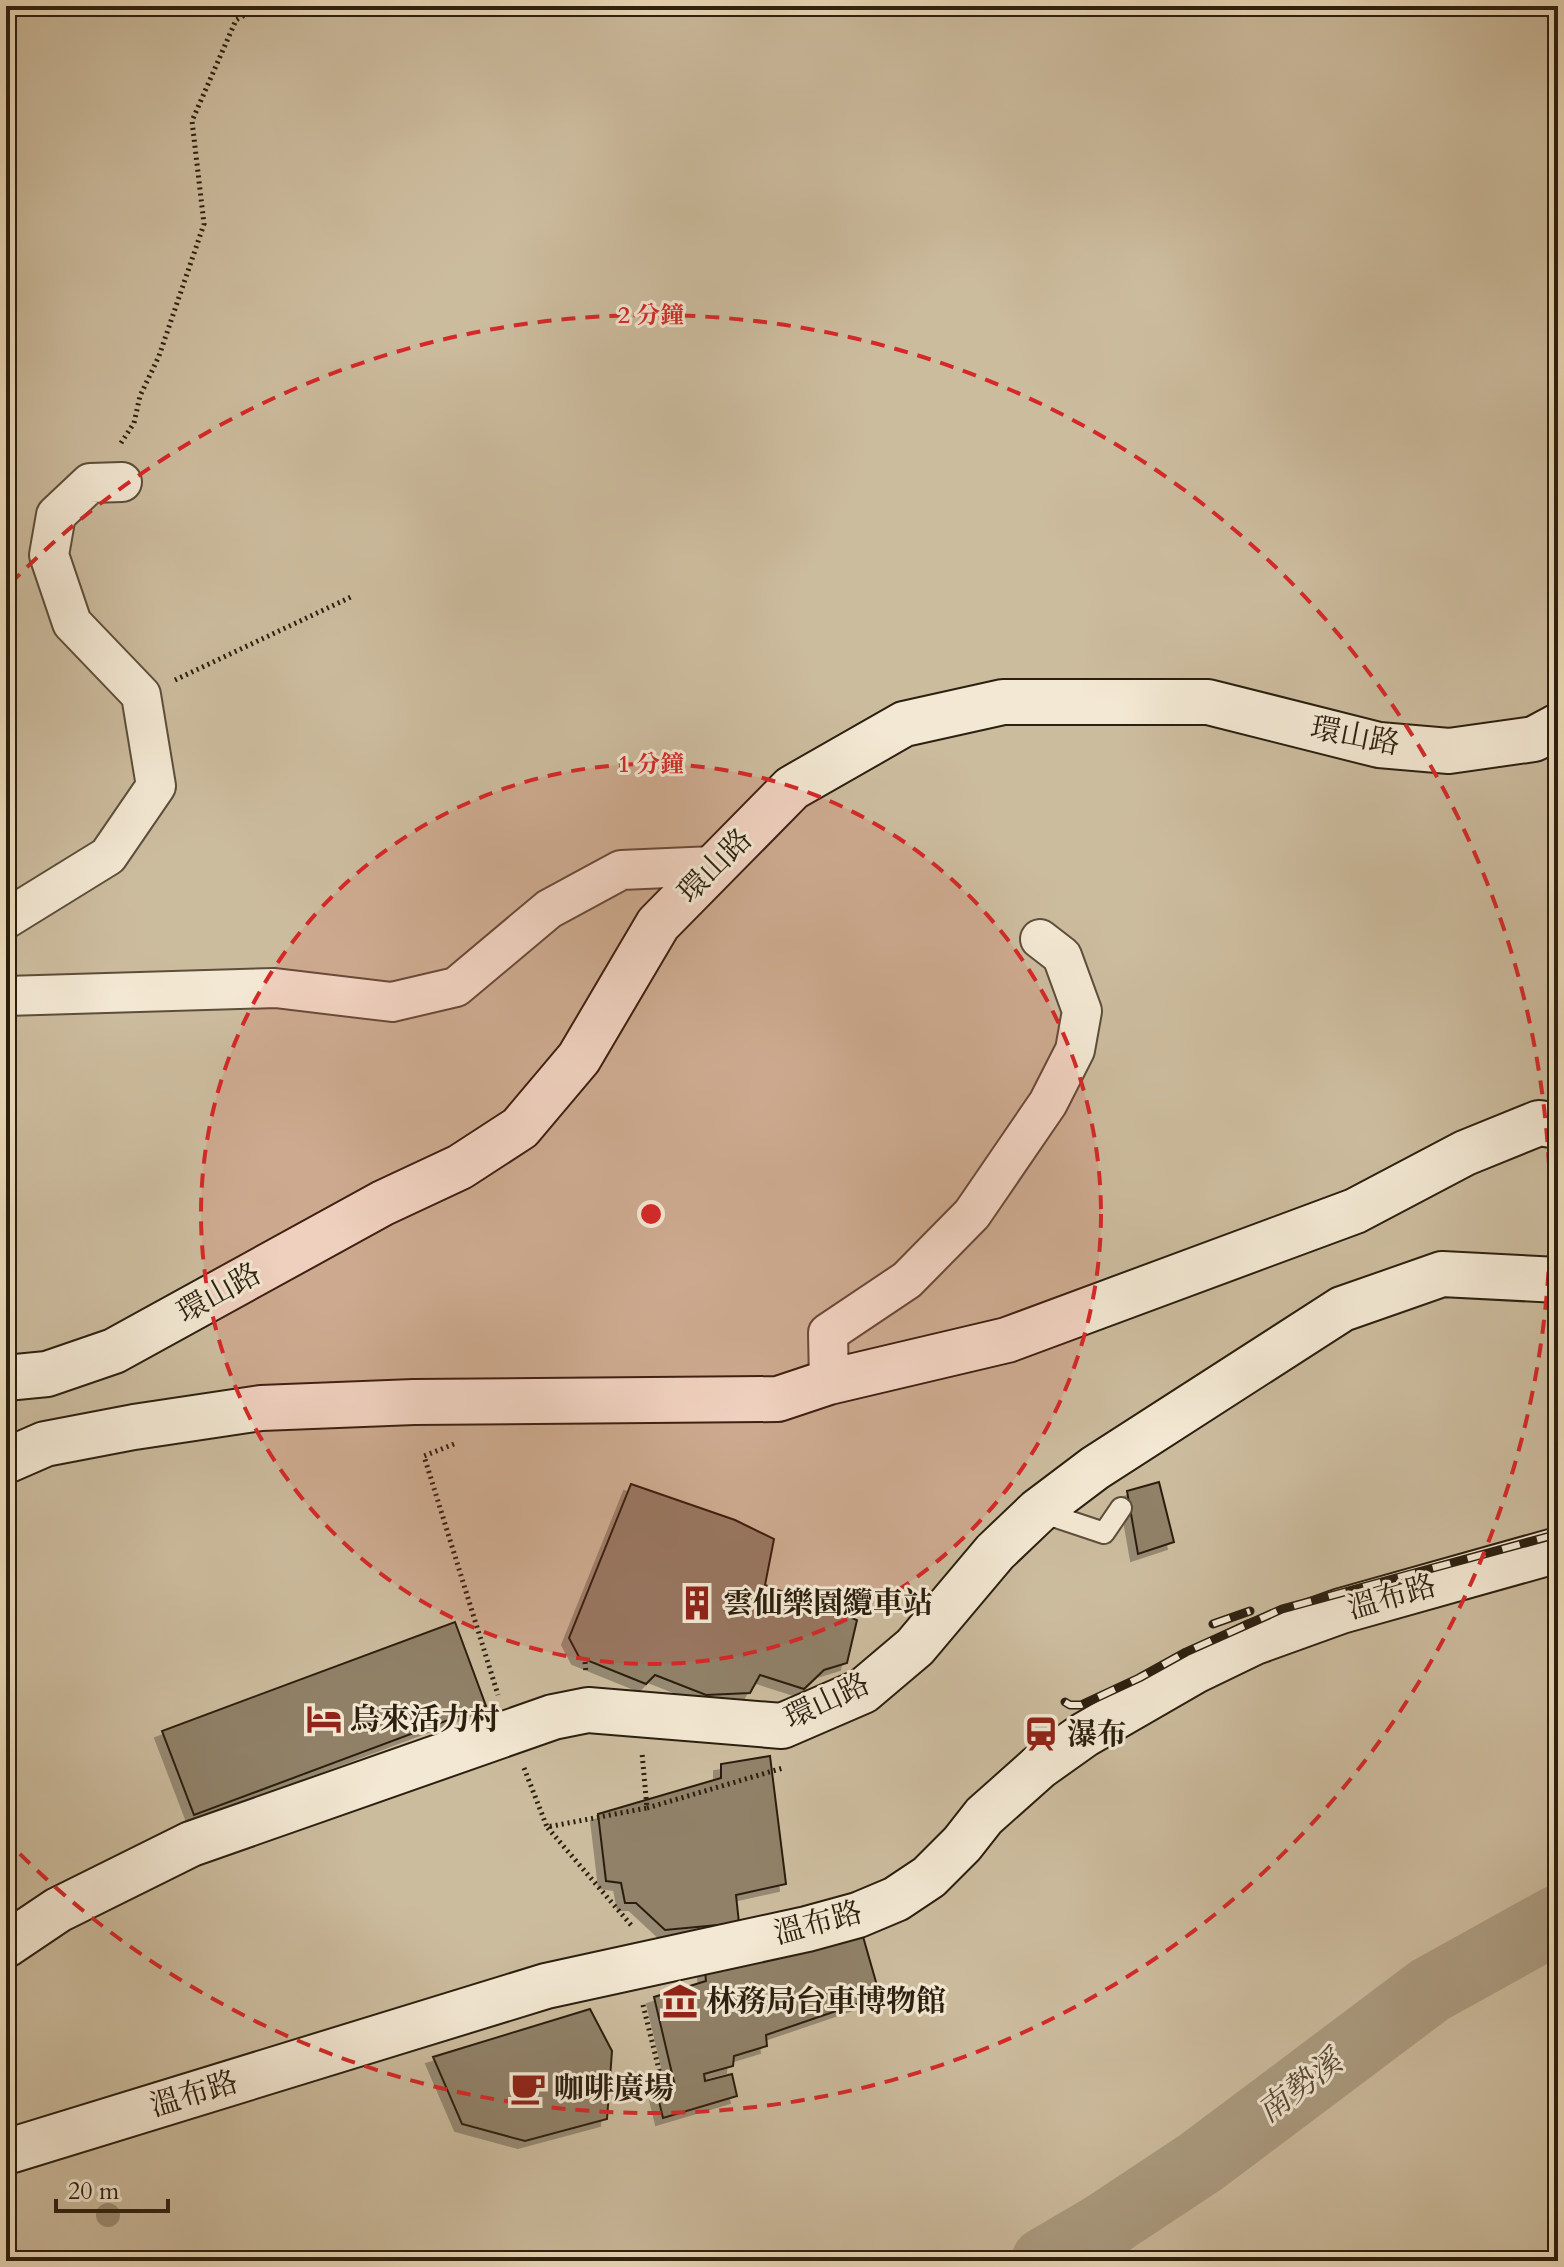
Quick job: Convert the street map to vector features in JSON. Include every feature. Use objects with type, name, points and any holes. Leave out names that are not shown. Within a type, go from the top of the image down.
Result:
[{"type":"street","points":[[6,919],[108,856],[156,786],[141,695],[72,623],[49,555],[56,515],[90,483],[122,482]]},
{"type":"street","name":"環山路","points":[[6,1378],[47,1374],[114,1351],[383,1203],[460,1167],[520,1128],[579,1058],[658,924],[792,788],[904,724],[1003,702],[1208,702],[1379,745],[1449,751],[1534,739],[1558,726]]},
{"type":"street","points":[[6,996],[275,988],[392,1002],[456,987],[549,909],[621,870],[714,866]]},
{"type":"street","points":[[829,1382],[828,1333],[907,1280],[972,1214],[1048,1103],[1075,1050],[1082,1011],[1062,956],[1040,939]]},
{"type":"street","points":[[6,1461],[45,1444],[261,1408],[414,1402],[778,1399],[829,1382],[1007,1340],[1355,1211],[1465,1153],[1539,1123],[1558,1126]]},
{"type":"street","name":"環山路","points":[[6,1945],[58,1910],[191,1844],[553,1717],[588,1710],[782,1726],[863,1691],[915,1647],[995,1552],[1038,1511],[1095,1468],[1342,1309],[1442,1274],[1558,1280]]},
{"type":"street","name":"溫布路","points":[[6,2152],[546,1986],[858,1915],[896,1899],[929,1877],[962,1844],[984,1816],[1039,1767],[1084,1735],[1195,1671],[1255,1642],[1341,1611],[1558,1550]]},
{"type":"lane","points":[[1038,1511],[1104,1533],[1121,1508]]},
{"type":"path","points":[[122,482],[116,450],[134,423],[140,396],[159,356],[204,224],[192,121],[236,20],[260,6]]},
{"type":"path","points":[[141,695],[351,597]]},
{"type":"path","points":[[462,1441],[424,1456],[509,1733],[547,1827],[647,1962],[664,2090]]},
{"type":"path","points":[[638,1716],[647,1808]]},
{"type":"path","points":[[547,1827],[647,1808],[783,1769],[770,1725]]},
{"type":"shaded area","points":[[6,6],[1558,6],[1558,2261],[6,2261]]},
{"type":"building","points":[[1159,1482],[1174,1542],[1138,1554],[1127,1491]]},
{"type":"building","name":"雲仙樂園纜車站","points":[[631,1484],[735,1520],[774,1539],[765,1585],[857,1620],[847,1663],[824,1670],[804,1689],[760,1675],[750,1693],[706,1695],[655,1675],[646,1684],[579,1657],[569,1638]]},
{"type":"building","name":"烏來活力村","points":[[455,1622],[486,1706],[194,1815],[162,1731]]},
{"type":"building","points":[[770,1756],[786,1884],[736,1895],[739,1923],[665,1930],[636,1903],[625,1903],[621,1883],[606,1881],[598,1814],[721,1778],[721,1764]]},
{"type":"building","points":[[860,1926],[880,1996],[766,2035],[767,2046],[734,2056],[733,2066],[704,2074],[705,2081],[732,2074],[737,2096],[663,2118],[657,2093],[675,2086],[654,1997],[706,1981],[705,1971]]},
{"type":"building","name":"咖啡廣場","points":[[590,2009],[612,2051],[607,2119],[525,2141],[462,2124],[433,2057]]},
{"type":"waterway","name":"南勢溪","points":[[1045,2261],[1201,2162],[1430,1990],[1558,1919]]},
{"type":"railway","points":[[1065,1702],[1081,1705],[1186,1652],[1282,1609],[1558,1534]]},
{"type":"railway","points":[[1213,1624],[1250,1611]]},
{"type":"place","name":"雲仙樂園纜車站","points":[[697,1603]]},
{"type":"place","name":"烏來活力村","points":[[324,1719]]},
{"type":"place","name":"瀑布","points":[[1041,1734]]},
{"type":"place","name":"林務局台車博物館","points":[[680,2001]]},
{"type":"place","name":"咖啡廣場","points":[[528,2088]]}]
